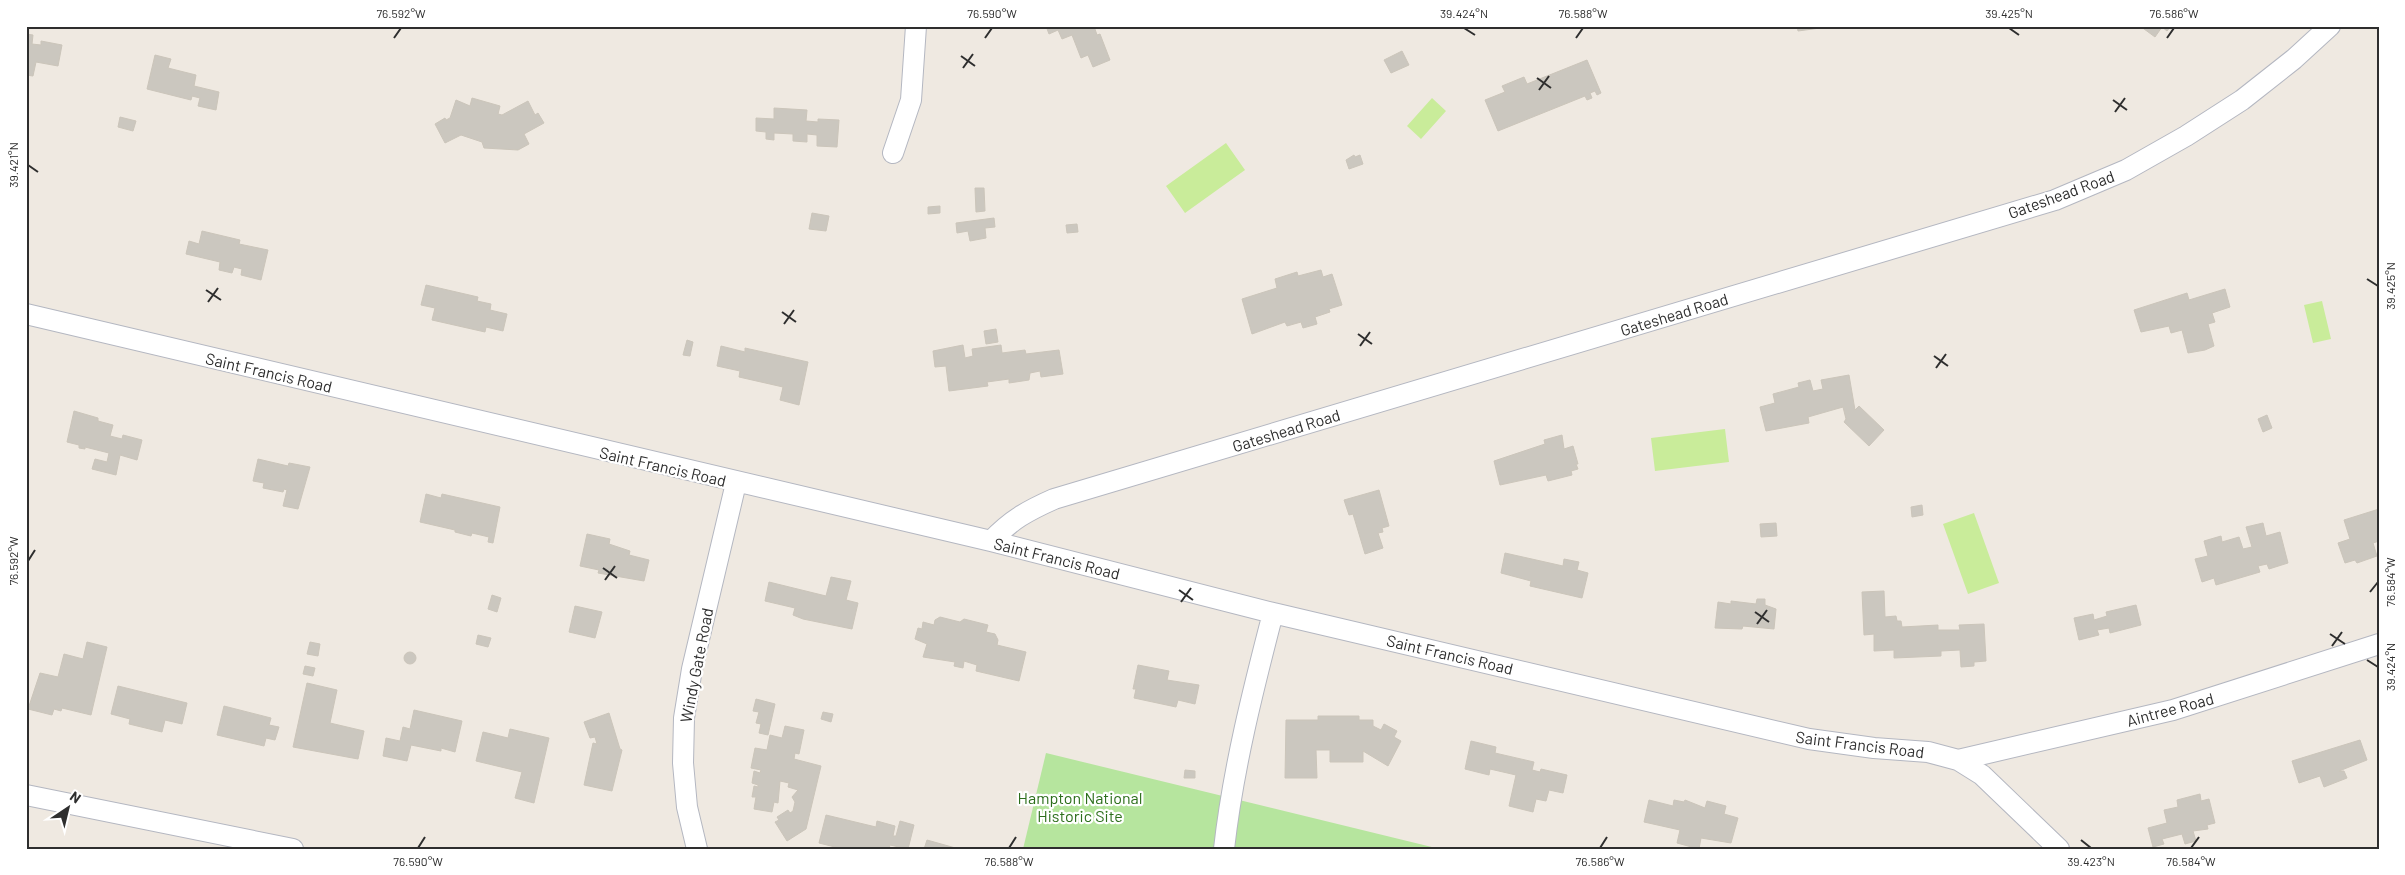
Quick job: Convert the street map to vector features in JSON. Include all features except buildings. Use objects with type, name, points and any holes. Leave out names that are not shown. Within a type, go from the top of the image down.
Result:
[{"type":"street","points":[[893,153],[911,100],[916,26]]},
{"type":"street","name":"Gateshead Road","points":[[991,542],[1010,522],[1029,510],[1054,499],[2055,200],[2126,170],[2186,136],[2242,100],[2294,59],[2330,26]]},
{"type":"street","name":"Saint Francis Road","points":[[26,314],[991,542],[1273,612],[1809,739],[1874,748],[1928,752],[1958,760],[1982,775],[2059,849]]},
{"type":"street","name":"Windy Gate Road","points":[[697,849],[687,807],[683,763],[684,718],[692,669],[736,483]]},
{"type":"street","points":[[1224,849],[1229,807],[1250,700],[1273,612]]},
{"type":"street","name":"Aintree Road","points":[[1958,760],[2173,710],[2379,644]]},
{"type":"street","points":[[26,795],[292,849]]},
{"type":"green space","points":[[1432,98],[1446,111],[1421,139],[1407,126]]},
{"type":"green space","points":[[1226,143],[1245,170],[1185,213],[1166,186]]},
{"type":"green space","points":[[2322,301],[2331,339],[2313,343],[2304,305]]},
{"type":"green space","points":[[1725,429],[1729,462],[1655,471],[1651,438]]},
{"type":"green space","points":[[1974,513],[1999,583],[1968,594],[1943,524]]},
{"type":"green space","name":"Hampton National Historic Site","points":[[1046,753],[1440,849],[1023,849]]}]
